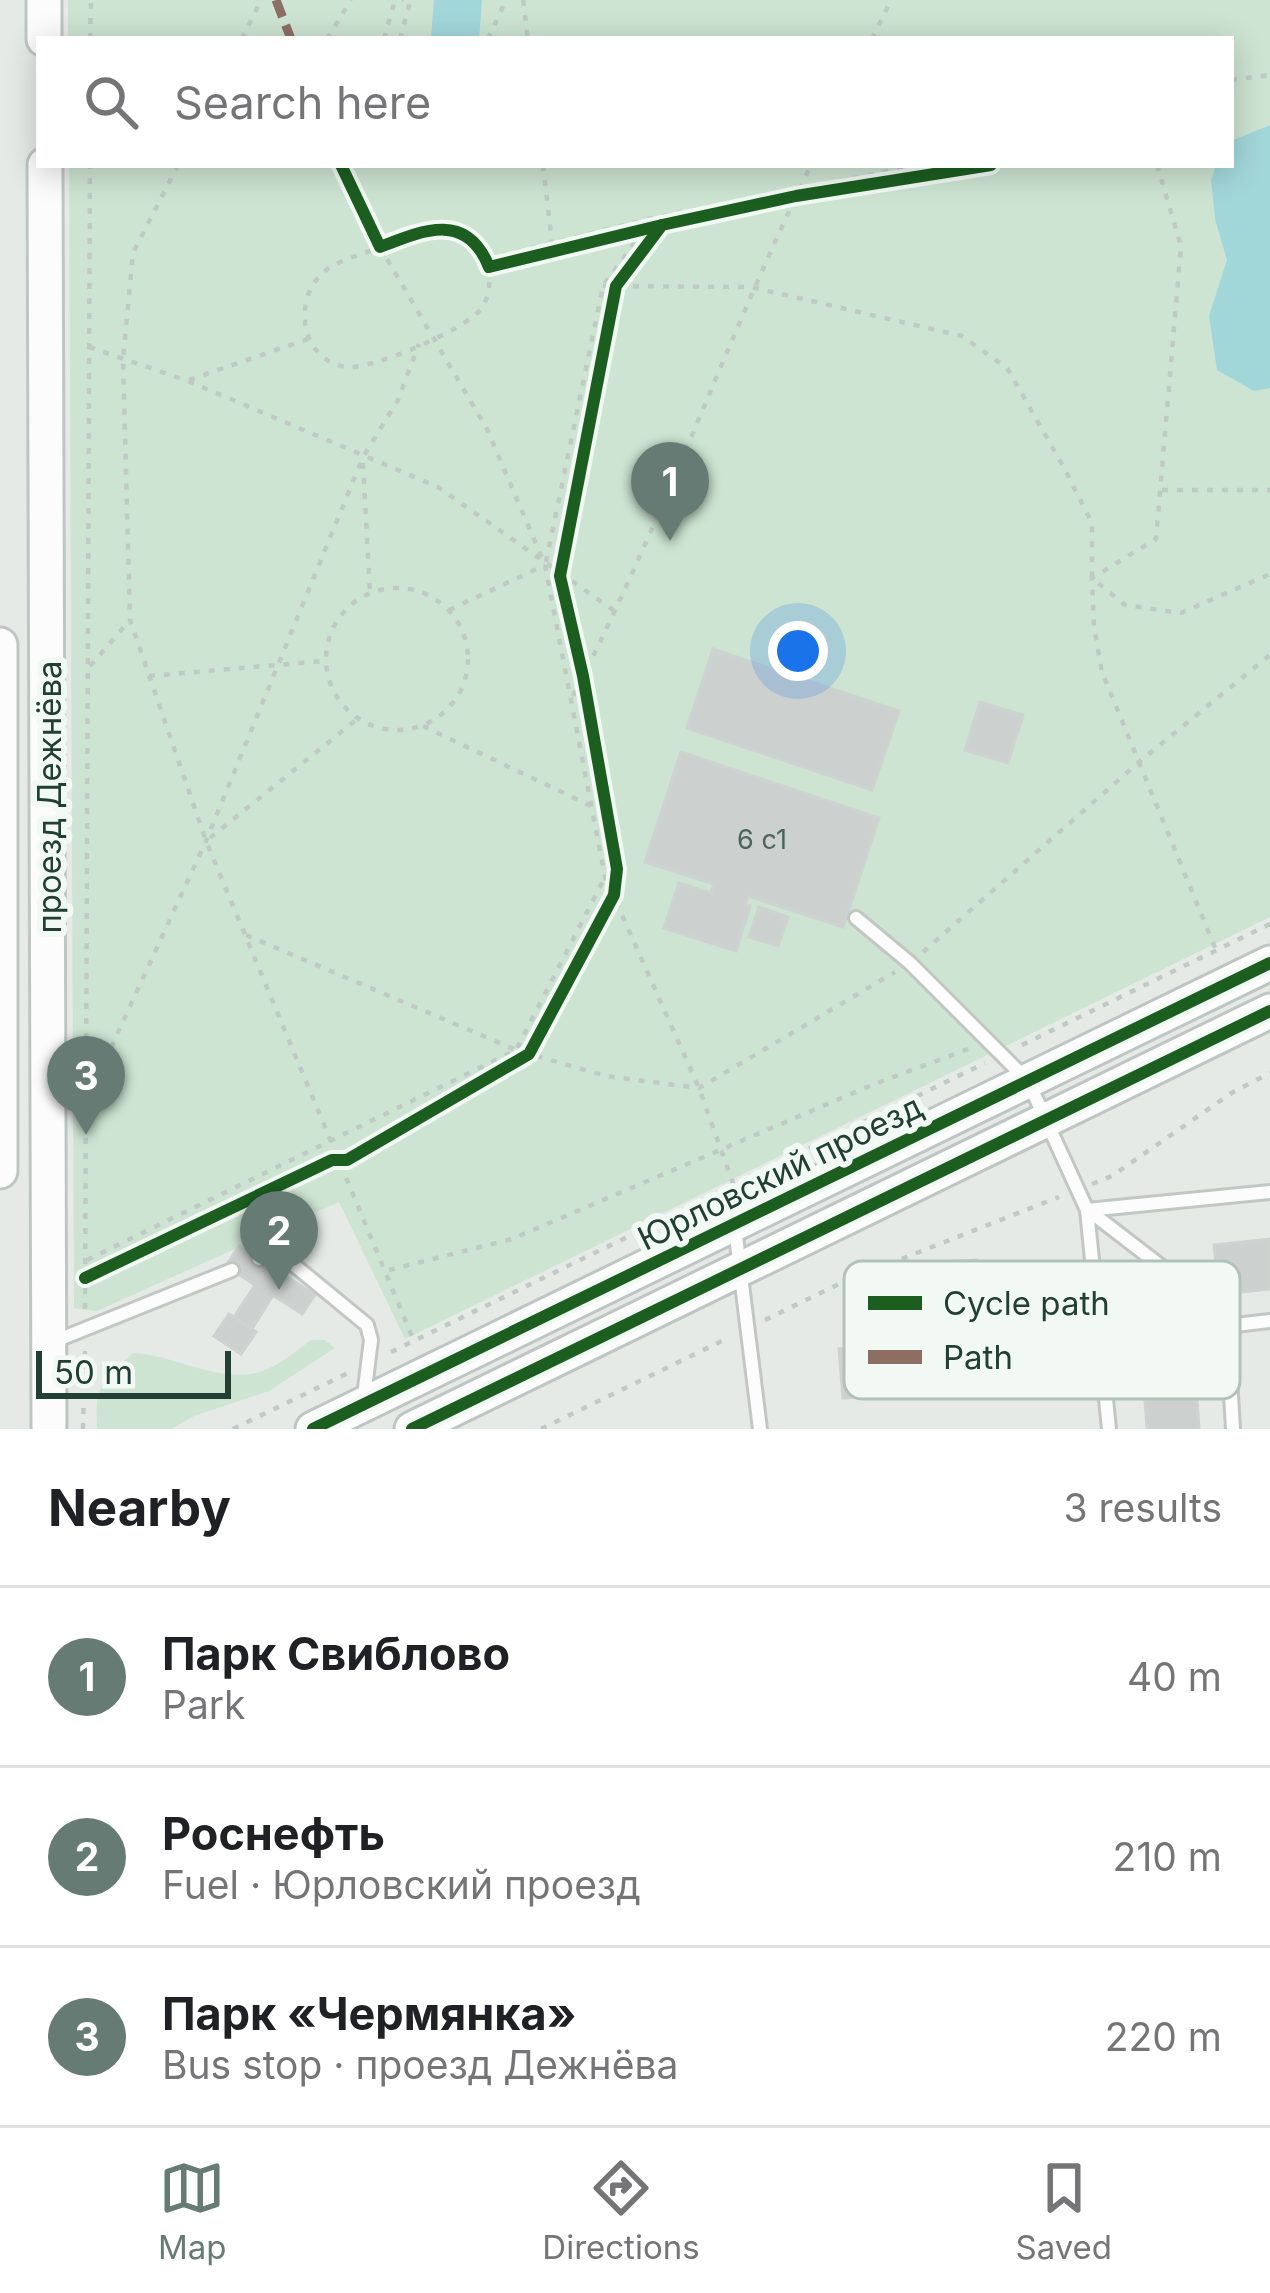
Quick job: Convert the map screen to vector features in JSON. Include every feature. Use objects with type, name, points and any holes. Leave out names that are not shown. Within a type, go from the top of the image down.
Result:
[{"type":"main road","points":[[44,0],[44,36]]},
{"type":"main road","name":"проезд Дежнёва","points":[[45,168],[49,1429]]},
{"type":"main road","name":"проезд Дежнёва","points":[[0,644],[0,1171]]},
{"type":"main road","name":"Юрловский проезд","points":[[314,1429],[1270,963]]},
{"type":"main road","points":[[412,1429],[1270,1011]]},
{"type":"lane","points":[[856,918],[910,964],[1028,1081],[1087,1210],[1092,1261]]},
{"type":"lane","points":[[1087,1210],[1270,1192]]},
{"type":"lane","points":[[1087,1210],[1154,1261]]},
{"type":"lane","points":[[734,1224],[760,1429]]},
{"type":"lane","points":[[259,1259],[278,1251],[361,1317],[370,1333],[363,1405]]},
{"type":"lane","points":[[49,1343],[232,1270]]},
{"type":"lane","points":[[1240,1324],[1270,1321]]},
{"type":"lane","points":[[1106,1399],[1109,1429]]},
{"type":"lane","points":[[1232,1399],[1234,1429]]},
{"type":"path","points":[[90,36],[91,0]]},
{"type":"path","points":[[243,36],[261,0]]},
{"type":"path","points":[[329,36],[351,0]]},
{"type":"path","points":[[385,36],[399,0],[410,2],[401,36]]},
{"type":"path","points":[[489,36],[506,0]]},
{"type":"path","points":[[523,0],[528,36]]},
{"type":"path","points":[[873,36],[891,0]]},
{"type":"path","points":[[1234,80],[1270,75]]},
{"type":"path","points":[[83,1429],[90,168]]},
{"type":"path","points":[[176,168],[133,253],[123,360],[130,620],[206,841],[414,1341]]},
{"type":"path","points":[[543,168],[553,245]]},
{"type":"path","points":[[580,697],[583,676],[616,612],[752,287],[810,168]]},
{"type":"path","points":[[1092,578],[1156,539],[1181,246],[1158,168]]},
{"type":"path","points":[[488,263],[798,192],[923,170]]},
{"type":"path","points":[[488,263],[653,224]]},
{"type":"path","points":[[545,565],[609,286],[653,224]]},
{"type":"path","points":[[488,263],[490,288],[483,308],[464,326],[436,337],[367,365],[347,367],[327,359],[308,339],[302,306],[310,287],[328,268],[380,248],[436,337],[487,429],[545,565],[580,697],[605,877],[700,1088],[734,1186]]},
{"type":"path","points":[[609,286],[752,287],[962,336],[1006,368],[1092,523],[1094,626],[1102,672],[1216,950]]},
{"type":"path","points":[[578,487],[609,286]]},
{"type":"path","points":[[188,381],[308,339]]},
{"type":"path","points":[[86,1103],[206,841],[363,457],[398,400],[419,344]]},
{"type":"path","points":[[89,347],[188,381],[438,487],[616,612]]},
{"type":"path","points":[[363,457],[370,592]]},
{"type":"path","points":[[1160,490],[1270,490]]},
{"type":"path","points":[[565,554],[560,576],[574,636]]},
{"type":"path","points":[[449,610],[545,565]]},
{"type":"path","points":[[1092,578],[1125,605],[1180,613],[1270,574]]},
{"type":"path","points":[[404,588],[436,599],[449,610],[466,640],[466,675],[451,706],[423,726],[389,731],[357,719],[334,694],[325,661],[332,627],[342,613],[370,592],[404,588]]},
{"type":"path","points":[[88,668],[130,620]]},
{"type":"path","points":[[246,935],[523,1052],[606,1076],[700,1088],[910,964],[1270,655]]},
{"type":"path","points":[[579,656],[583,676]]},
{"type":"path","points":[[149,676],[325,661]]},
{"type":"path","points":[[206,841],[357,719]]},
{"type":"path","points":[[423,726],[592,807]]},
{"type":"path","points":[[595,740],[617,869],[614,895],[604,915]]},
{"type":"path","points":[[86,1260],[523,1052],[605,877]]},
{"type":"path","points":[[233,1429],[1270,924]]},
{"type":"path","points":[[478,1087],[523,1052],[593,935]]},
{"type":"path","points":[[388,1270],[512,1239],[872,1085],[988,1042]]},
{"type":"path","points":[[897,1261],[1112,1176],[1233,1092],[1270,1073]]},
{"type":"path","points":[[85,1278],[127,1258]]},
{"type":"path","points":[[541,1429],[844,1282]]},
{"type":"green space","points":[[68,0],[1270,0],[1270,917],[405,1339],[339,1202],[97,1311],[74,1308],[69,168],[1234,168],[1234,36],[68,36]]},
{"type":"green space","points":[[311,1340],[325,1340],[335,1348],[269,1391],[194,1416],[171,1429],[97,1429],[102,1385],[133,1353],[214,1372],[247,1374],[276,1365]]},
{"type":"water","points":[[1270,125],[1270,388],[1254,391],[1217,370],[1209,316],[1227,260],[1215,219],[1211,180],[1215,168],[1234,168],[1234,140]]},
{"type":"building","points":[[713,649],[899,711],[872,790],[687,728]]},
{"type":"building","points":[[980,702],[1023,715],[1008,763],[965,750]]},
{"type":"building","points":[[681,752],[879,818],[843,927],[748,896],[745,905],[750,906],[736,951],[664,928],[679,883],[711,893],[714,884],[645,862]]},
{"type":"building","points":[[759,907],[788,917],[778,946],[749,937]]},
{"type":"building","points":[[1270,1239],[1270,1289],[1240,1292],[1240,1261],[1216,1261],[1214,1245]]},
{"type":"building","points":[[239,1246],[315,1295],[302,1314],[273,1295],[252,1329],[234,1317],[255,1285],[226,1266]]},
{"type":"building","points":[[229,1314],[256,1332],[241,1354],[214,1336]]},
{"type":"building","points":[[839,1349],[844,1349],[844,1398],[843,1398]]},
{"type":"building","points":[[1145,1399],[1197,1399],[1199,1429],[1147,1429]]},
{"type":"waterway","points":[[455,36],[458,0]]},
{"type":"marked path","points":[[276,0],[290,36]]},
{"type":"cycle path","points":[[342,168],[380,247],[428,231],[456,232],[480,249],[489,267],[662,225]]},
{"type":"cycle path","points":[[85,1278],[332,1160],[347,1160],[529,1054],[614,895],[617,869],[560,576],[616,286],[662,225],[796,196],[972,168]]},
{"type":"cycle path","points":[[313,1429],[1270,963]]},
{"type":"cycle path","points":[[412,1429],[1270,1011]]},
{"type":"place","name":"Парк Свиблово","points":[[670,541]]},
{"type":"place","name":"Парк «Чермянка»","points":[[86,1135]]},
{"type":"place","name":"Роснефть","points":[[279,1290]]}]
